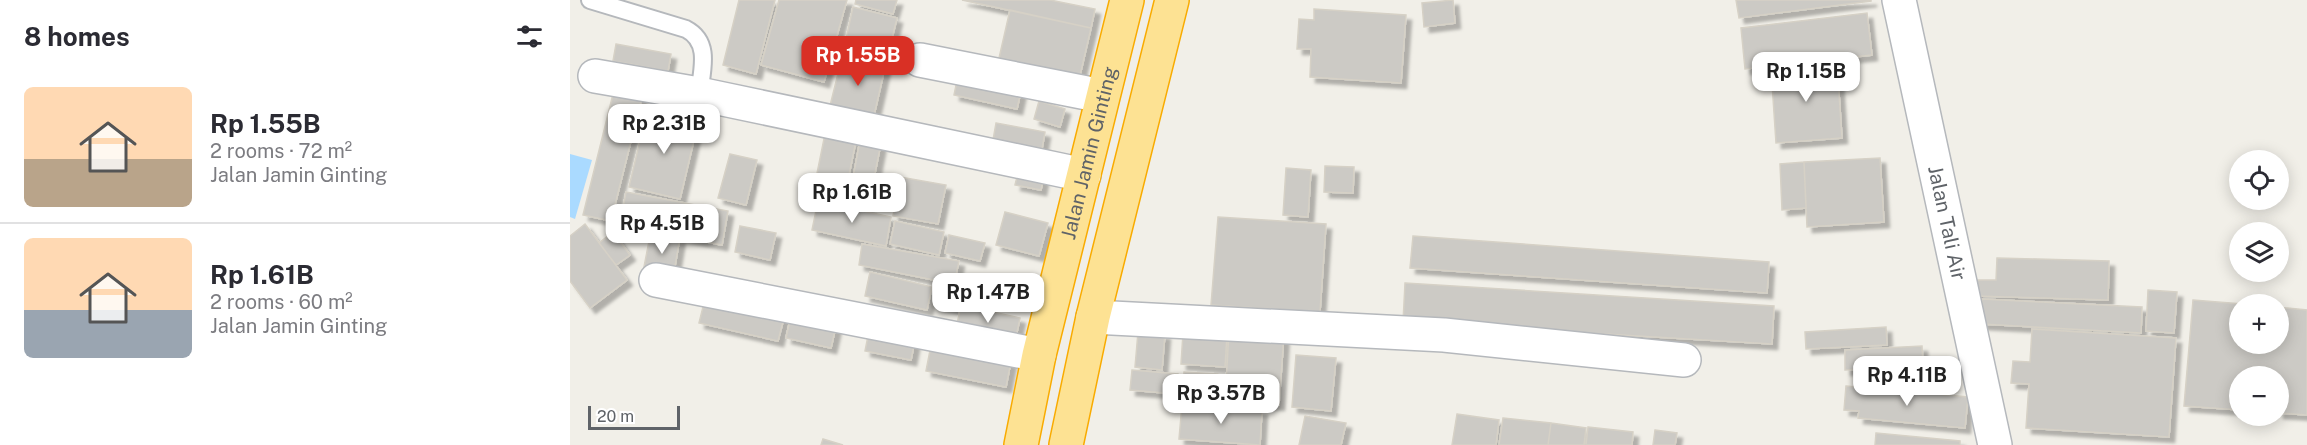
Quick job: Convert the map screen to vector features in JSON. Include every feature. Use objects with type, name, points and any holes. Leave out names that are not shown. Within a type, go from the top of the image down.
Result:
[{"type":"highway","name":"Jalan Jamin Ginting","points":[[1020,445],[1039,355],[1127,0]]},
{"type":"highway","points":[[1066,445],[1093,317],[1172,0]]},
{"type":"street","name":"Jalan Tali Air","points":[[1899,0],[1995,445]]},
{"type":"street","points":[[920,60],[1102,96]]},
{"type":"street","points":[[595,76],[699,94],[1084,175]]},
{"type":"street","points":[[656,280],[1039,355]]},
{"type":"street","points":[[1093,317],[1444,335],[1684,360]]},
{"type":"lane","points":[[590,0],[686,28],[694,33],[700,40],[703,51],[699,94]]},
{"type":"water","points":[[570,154],[592,160],[575,219],[570,217]]},
{"type":"building","points":[[739,0],[775,0],[756,74],[723,65]]},
{"type":"building","points":[[779,0],[847,0],[824,82],[761,65]]},
{"type":"building","points":[[856,0],[897,0],[893,14],[855,4]]},
{"type":"building","points":[[962,0],[1050,0],[1095,9],[1091,28]]},
{"type":"building","points":[[1453,0],[1455,23],[1424,27],[1422,3]]},
{"type":"building","points":[[1736,0],[1871,0],[1871,1],[1739,18]]},
{"type":"building","points":[[853,7],[897,18],[886,63],[843,53]]},
{"type":"building","points":[[1314,9],[1406,15],[1401,83],[1310,77],[1311,49],[1297,49],[1299,19],[1314,20]]},
{"type":"building","points":[[1010,10],[1091,28],[1078,84],[997,67]]},
{"type":"building","points":[[1867,13],[1872,55],[1745,69],[1741,28]]},
{"type":"building","points":[[616,44],[671,54],[668,71],[613,61]]},
{"type":"building","points":[[843,53],[886,63],[873,120],[829,110]]},
{"type":"building","points":[[1837,63],[1842,138],[1776,143],[1771,68]]},
{"type":"building","points":[[958,76],[1021,91],[1017,109],[954,95]]},
{"type":"building","points":[[616,82],[644,89],[611,221],[583,215]]},
{"type":"building","points":[[1039,101],[1065,109],[1060,127],[1034,119]]},
{"type":"building","points":[[647,111],[698,123],[680,199],[629,187]]},
{"type":"building","points":[[996,123],[1045,132],[1042,149],[993,140]]},
{"type":"building","points":[[825,134],[856,141],[843,204],[812,198]]},
{"type":"building","points":[[860,140],[881,143],[868,209],[848,205]]},
{"type":"building","points":[[730,154],[757,160],[746,205],[718,198]]},
{"type":"building","points":[[1880,158],[1884,222],[1807,227],[1804,162]]},
{"type":"building","points":[[1804,162],[1806,208],[1782,210],[1780,164]]},
{"type":"building","points":[[1325,166],[1354,167],[1353,193],[1324,192]]},
{"type":"building","points":[[1286,168],[1311,170],[1308,217],[1283,215]]},
{"type":"building","points":[[1019,169],[1044,174],[1041,190],[1015,185]]},
{"type":"building","points":[[900,177],[946,185],[938,224],[893,216]]},
{"type":"building","points":[[626,192],[728,211],[722,245],[620,225]]},
{"type":"building","points":[[818,201],[891,217],[886,246],[812,230]]},
{"type":"building","points":[[1005,212],[1048,223],[1039,256],[996,245]]},
{"type":"building","points":[[1218,217],[1326,224],[1320,312],[1211,305]]},
{"type":"building","points":[[895,221],[944,232],[939,255],[890,244]]},
{"type":"building","points":[[585,224],[627,280],[590,308],[570,281],[570,236]]},
{"type":"building","points":[[740,226],[776,233],[770,260],[735,252]]},
{"type":"building","points":[[651,231],[680,237],[673,278],[643,272]]},
{"type":"building","points":[[613,232],[630,255],[616,265],[599,243]]},
{"type":"building","points":[[949,235],[985,243],[980,261],[945,253]]},
{"type":"building","points":[[1413,236],[1769,262],[1767,293],[1410,268]]},
{"type":"building","points":[[862,244],[959,261],[954,284],[859,265]]},
{"type":"building","points":[[1997,258],[2109,261],[2108,300],[1974,296],[1975,280],[1996,280]]},
{"type":"building","points":[[870,272],[932,287],[927,310],[865,296]]},
{"type":"building","points":[[938,283],[959,288],[955,309],[934,305]]},
{"type":"building","points":[[1405,283],[1774,306],[1772,344],[1403,322]]},
{"type":"building","points":[[2148,290],[2177,292],[2174,333],[2146,331]]},
{"type":"building","points":[[706,295],[785,314],[778,341],[699,323]]},
{"type":"building","points":[[1982,299],[2142,307],[2141,333],[1981,324]]},
{"type":"building","points":[[2193,300],[2229,303],[2229,354],[2289,354],[2289,308],[2307,310],[2307,415],[2289,414],[2289,366],[2229,366],[2229,409],[2184,406]]},
{"type":"building","points":[[961,305],[1020,318],[1015,342],[956,329]]},
{"type":"building","points":[[792,311],[837,322],[831,348],[786,338]]},
{"type":"building","points":[[870,326],[916,335],[911,360],[865,351]]},
{"type":"building","points":[[1886,327],[1887,345],[1806,349],[1805,332]]},
{"type":"building","points":[[2032,329],[2176,338],[2169,437],[2026,428],[2029,384],[2011,383],[2013,361],[2030,362]]},
{"type":"building","points":[[1229,331],[1284,334],[1279,405],[1225,402]]},
{"type":"building","points":[[1138,332],[1165,334],[1162,370],[1135,367]]},
{"type":"building","points":[[1183,333],[1227,335],[1225,367],[1181,364]]},
{"type":"building","points":[[933,335],[1013,351],[1006,387],[926,371]]},
{"type":"building","points":[[1922,346],[1923,366],[1845,370],[1845,350]]},
{"type":"building","points":[[1296,355],[1336,358],[1331,411],[1292,407]]},
{"type":"building","points":[[1132,370],[1178,374],[1176,394],[1130,390]]},
{"type":"building","points":[[1184,372],[1218,374],[1216,407],[1182,404]]},
{"type":"building","points":[[1846,386],[1968,397],[1965,428],[1858,418],[1859,411],[1844,410]]},
{"type":"building","points":[[1182,404],[1262,410],[1260,445],[1179,439]]},
{"type":"building","points":[[1457,414],[1499,420],[1496,445],[1452,445]]},
{"type":"building","points":[[1305,416],[1346,423],[1341,445],[1299,445]]},
{"type":"building","points":[[1503,418],[1551,423],[1548,445],[1499,445]]},
{"type":"building","points":[[1551,423],[1586,428],[1584,445],[1548,445]]},
{"type":"building","points":[[1588,427],[1633,432],[1632,445],[1586,445]]},
{"type":"building","points":[[1655,430],[1677,433],[1675,445],[1653,445]]},
{"type":"building","points":[[1876,433],[1960,441],[1960,445],[1875,445]]},
{"type":"building","points":[[823,439],[843,445],[821,445]]}]
